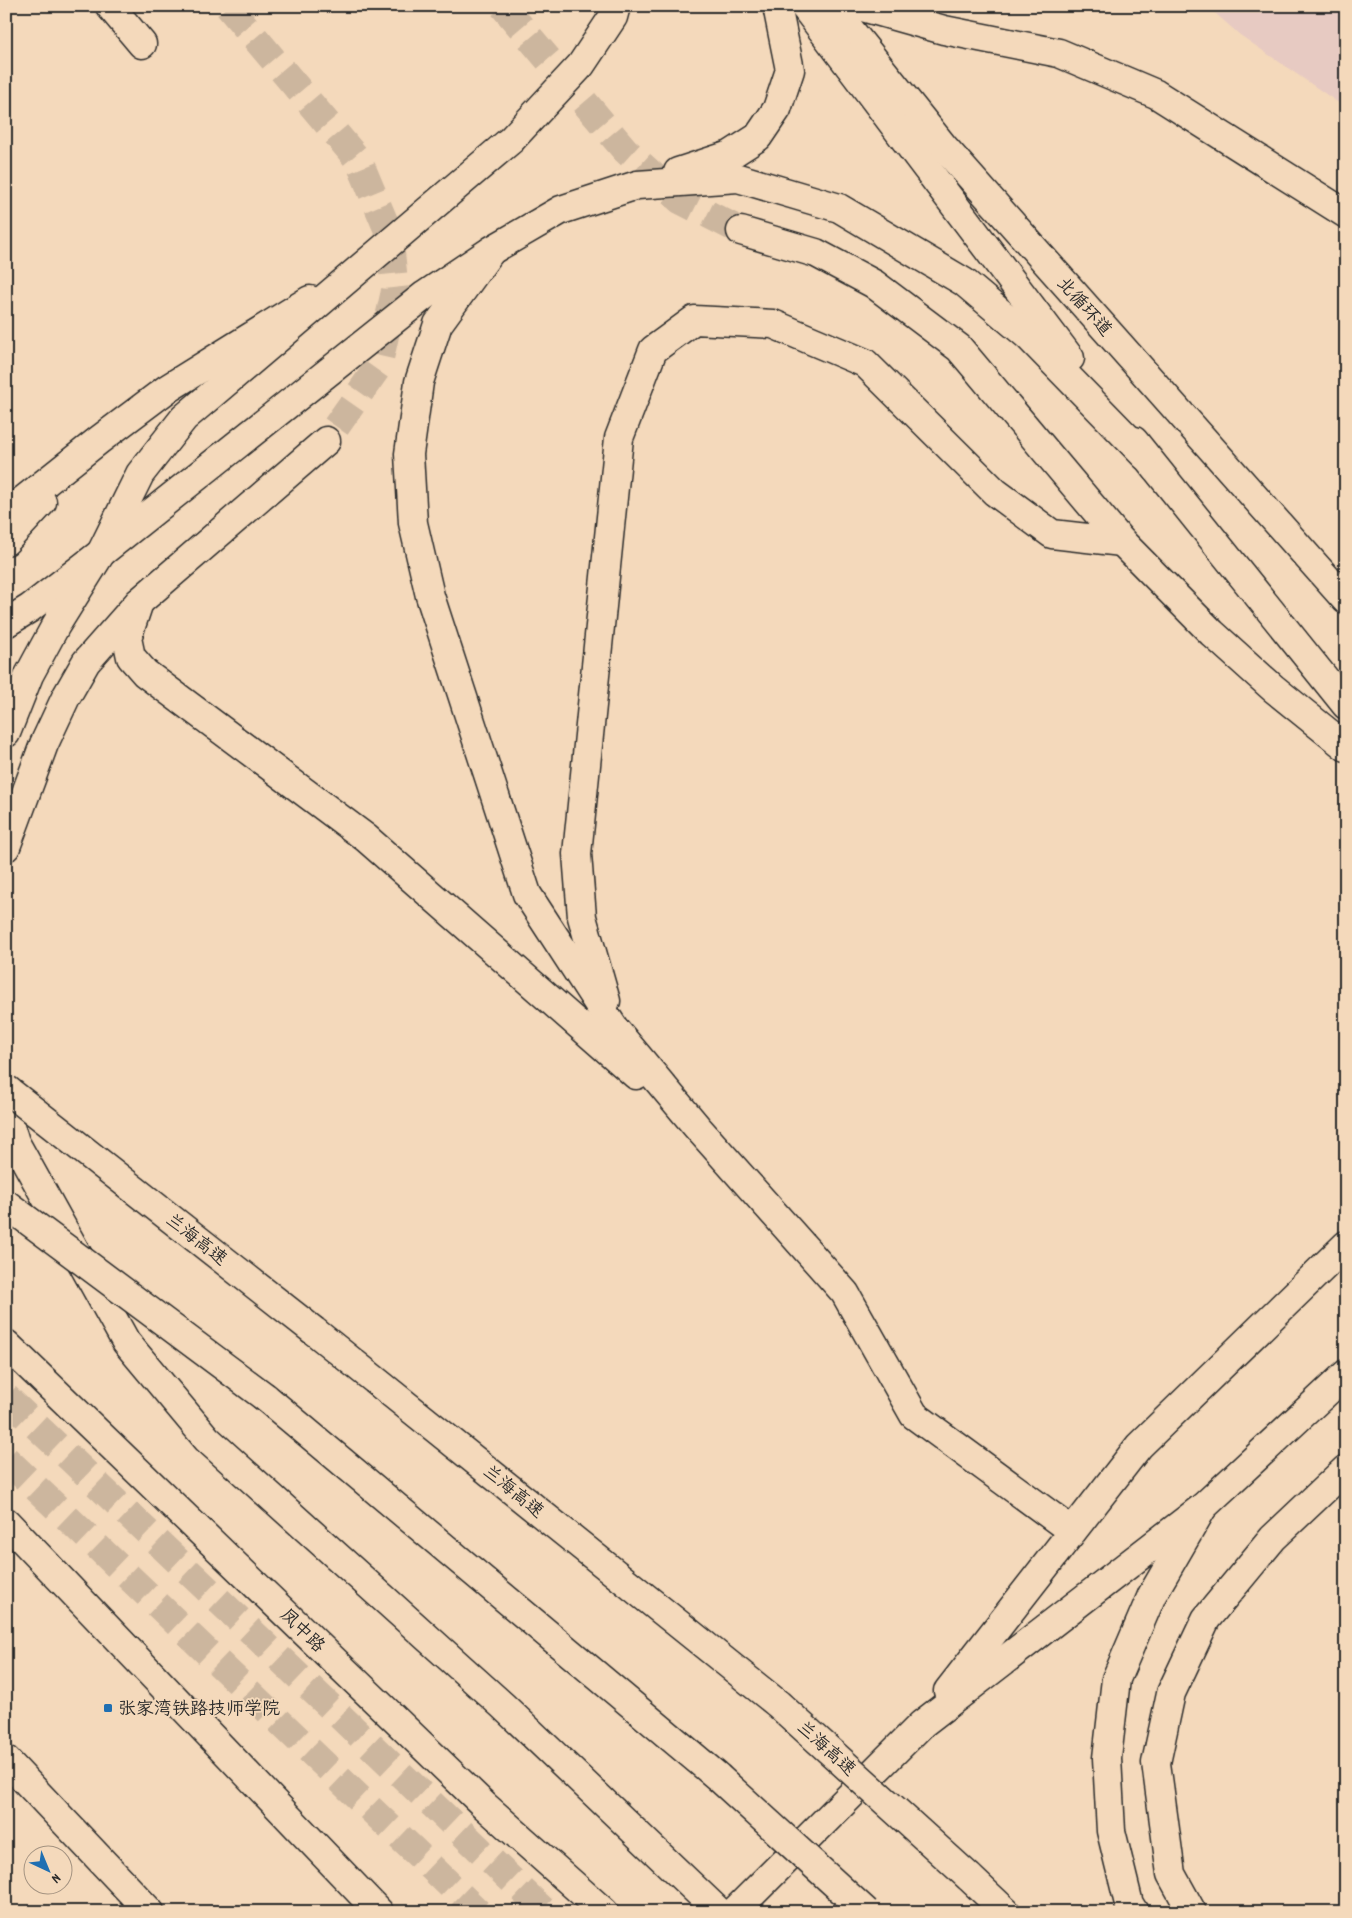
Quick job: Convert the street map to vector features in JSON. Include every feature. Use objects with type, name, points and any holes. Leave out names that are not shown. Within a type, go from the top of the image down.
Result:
[{"type":"main road","points":[[110,6],[142,44]]},
{"type":"main road","points":[[6,733],[29,675],[56,625],[101,553],[140,474],[184,418],[512,140],[580,65],[612,17],[616,6]]},
{"type":"main road","points":[[6,623],[30,608],[101,553],[425,295],[492,250],[561,210],[730,155],[758,137],[777,109],[790,70],[777,6]]},
{"type":"main road","points":[[804,6],[1145,456],[1346,705]]},
{"type":"main road","name":"北循环道","points":[[832,6],[943,146],[1346,600]]},
{"type":"main road","points":[[859,6],[944,30],[1059,53],[1147,90],[1346,214]]},
{"type":"main road","points":[[637,185],[738,178],[839,208],[964,282],[1028,336],[1145,456]]},
{"type":"main road","points":[[741,231],[816,253],[874,284],[959,348],[1122,542],[1212,633],[1273,688],[1346,747]]},
{"type":"main road","points":[[492,250],[438,324],[419,382],[409,454],[413,523],[430,596],[527,894],[614,1028],[697,1127],[845,1293],[914,1415],[1072,1531]]},
{"type":"main road","points":[[6,514],[98,440],[167,389],[350,276]]},
{"type":"main road","points":[[614,1028],[582,916],[577,854],[618,438],[653,350],[694,320],[773,324],[865,364],[995,492],[1052,534],[1122,542]]},
{"type":"main road","points":[[6,541],[98,440]]},
{"type":"main road","points":[[6,847],[44,744],[66,697],[86,662],[139,602],[326,441]]},
{"type":"main road","points":[[139,602],[128,638],[131,657],[145,672],[366,838],[572,1021],[697,1127]]},
{"type":"main road","name":"兰海高速","points":[[6,1089],[314,1331],[778,1704],[1006,1912]]},
{"type":"main road","points":[[6,1113],[15,1142],[126,1342],[207,1439],[502,1705],[719,1912]]},
{"type":"main road","points":[[6,1204],[265,1397],[718,1776],[866,1912]]},
{"type":"main road","points":[[734,1912],[922,1724],[1139,1446],[1346,1245]]},
{"type":"main road","name":"凤中路","points":[[6,1344],[485,1806],[604,1912]]},
{"type":"main road","points":[[922,1724],[1203,1507],[1346,1374]]},
{"type":"main road","points":[[1192,1912],[1171,1874],[1156,1764],[1171,1693],[1206,1619],[1273,1538],[1346,1469]]},
{"type":"main road","points":[[1134,1912],[1129,1904],[1111,1831],[1107,1758],[1116,1679],[1152,1595],[1203,1507]]},
{"type":"main road","points":[[6,1522],[372,1908]]},
{"type":"main road","points":[[6,1760],[150,1912]]},
{"type":"shaded area","points":[[1207,6],[1346,6],[1346,108],[1240,35]]},
{"type":"tunnel","points":[[228,6],[359,161],[389,233],[395,291],[378,367],[326,441]]},
{"type":"tunnel","points":[[503,6],[625,150],[680,200],[741,231]]},
{"type":"tunnel","points":[[6,1397],[545,1912]]},
{"type":"tunnel","points":[[6,1459],[478,1912]]},
{"type":"place","name":"张家湾铁路技师学院","points":[[108,1708]]}]
